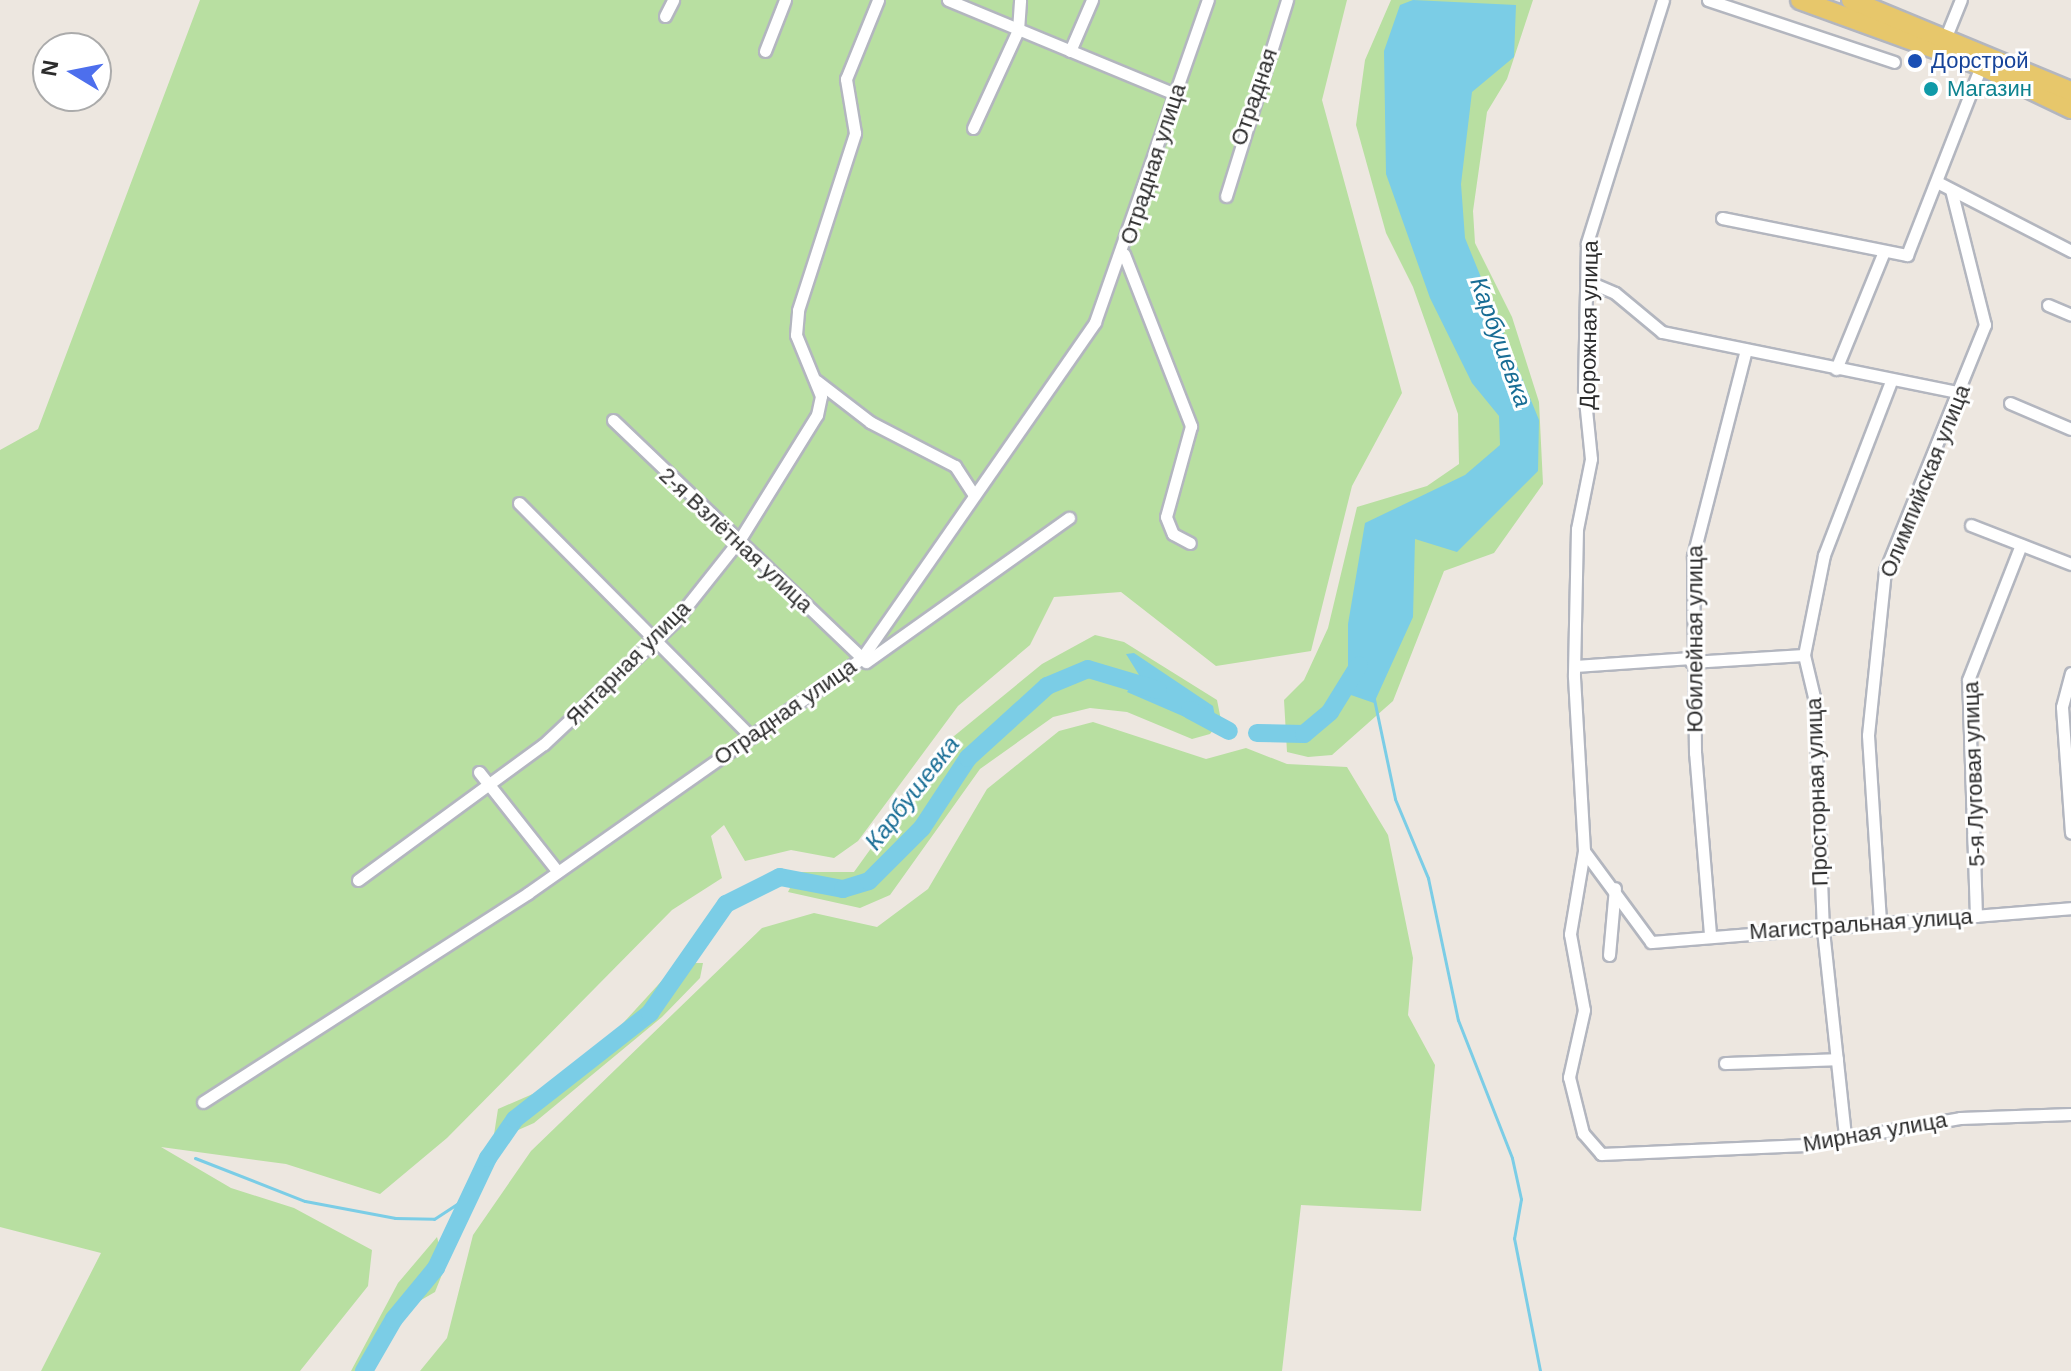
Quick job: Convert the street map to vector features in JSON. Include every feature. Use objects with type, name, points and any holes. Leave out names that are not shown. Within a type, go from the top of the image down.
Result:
[{"type":"main road","points":[[1800,0],[1981,66],[2071,109]]},
{"type":"main road","points":[[1851,0],[1947,34],[2071,91]]},
{"type":"street","points":[[665,16],[673,0]]},
{"type":"street","points":[[765,51],[785,0]]},
{"type":"street","points":[[878,0],[846,79],[855,133],[798,310],[796,335],[817,381],[870,422],[955,466],[974,495]]},
{"type":"street","points":[[948,0],[1175,94]]},
{"type":"street","points":[[973,128],[1018,30],[1020,0]]},
{"type":"street","points":[[1070,51],[1092,0]]},
{"type":"street","name":"Отрадная улица","points":[[203,1102],[558,872],[861,659],[1095,322],[1124,254],[1208,0]]},
{"type":"street","name":"Отрадная","points":[[1226,196],[1287,0]]},
{"type":"street","name":"Дорожная улица","points":[[1584,851],[1575,666],[1577,529],[1591,459],[1584,390],[1587,243],[1663,0]]},
{"type":"street","points":[[1708,0],[1894,62]]},
{"type":"street","points":[[1947,34],[1961,0]]},
{"type":"street","points":[[1722,218],[1883,254],[1914,248],[1981,66]]},
{"type":"street","points":[[1937,182],[2071,251]]},
{"type":"street","name":"Олимпийская улица","points":[[1880,921],[1869,678],[1885,571],[1961,393],[1985,325],[1951,190]]},
{"type":"street","points":[[1124,254],[1191,426],[1166,517],[1173,534],[1190,543]]},
{"type":"street","points":[[1836,369],[1883,254]]},
{"type":"street","points":[[1587,281],[1615,293],[1662,332],[1961,393]]},
{"type":"street","points":[[2048,305],[2071,315]]},
{"type":"street","name":"Юбилейная улица","points":[[1710,934],[1691,660],[1696,523],[1746,350]]},
{"type":"street","name":"Янтарная улица","points":[[358,880],[488,785],[657,638],[740,539],[817,415],[817,381]]},
{"type":"street","points":[[1575,666],[1804,655],[1824,555],[1891,381]]},
{"type":"street","points":[[2010,403],[2071,429]]},
{"type":"street","name":"2-я Взлётная улица","points":[[613,420],[740,539],[861,659]]},
{"type":"street","points":[[519,503],[657,638],[751,737]]},
{"type":"street","points":[[861,659],[866,662],[1069,518]]},
{"type":"street","points":[[1971,525],[2071,564]]},
{"type":"street","name":"5-я Луговая улица","points":[[1976,916],[1968,680],[2021,545]]},
{"type":"street","name":"Просторная улица","points":[[1804,655],[1814,697],[1823,930],[1845,1135]]},
{"type":"street","points":[[2071,673],[2062,707],[2071,833]]},
{"type":"street","points":[[479,772],[558,872]]},
{"type":"street","points":[[1584,851],[1615,888],[1609,955]]},
{"type":"street","name":"Мирная улица","points":[[1584,851],[1570,934],[1584,1010],[1569,1077],[1593,1149],[1632,1156],[1806,1145],[1845,1135],[1960,1118],[2071,1114]]},
{"type":"street","name":"Магистральная улица","points":[[1615,888],[1651,942],[1710,934],[1823,930],[1880,921],[2071,908]]},
{"type":"street","points":[[1725,1063],[1837,1059]]},
{"type":"green space","points":[[200,0],[1347,0],[1322,100],[1402,393],[1352,486],[1311,651],[1216,666],[1121,592],[1054,597],[1030,645],[958,706],[858,841],[834,858],[791,850],[745,861],[724,825],[711,836],[722,878],[672,910],[447,1138],[380,1194],[286,1164],[161,1147],[231,1188],[294,1208],[372,1250],[368,1286],[300,1371],[41,1371],[101,1253],[0,1227],[0,450],[38,429]]},
{"type":"green space","points":[[1391,0],[1533,0],[1507,79],[1487,112],[1473,211],[1475,243],[1512,317],[1539,402],[1543,484],[1494,553],[1444,571],[1393,701],[1332,755],[1308,757],[1287,752],[1284,700],[1304,680],[1328,628],[1357,507],[1427,486],[1459,464],[1458,414],[1413,287],[1386,233],[1356,125],[1365,60]]},
{"type":"green space","points":[[1095,635],[1124,642],[1217,700],[1221,720],[1210,734],[1192,739],[1127,712],[1090,708],[1053,717],[980,769],[890,895],[860,908],[788,892],[798,872],[854,872],[948,741],[1042,664]]},
{"type":"green space","points":[[1093,722],[1206,759],[1246,748],[1287,764],[1347,767],[1388,835],[1413,958],[1408,1015],[1435,1065],[1421,1211],[1301,1205],[1282,1371],[420,1371],[447,1338],[473,1235],[531,1151],[762,928],[814,913],[877,927],[928,889],[987,789],[1059,731]]},
{"type":"green space","points":[[688,963],[703,963],[700,978],[662,1017],[534,1123],[493,1141],[498,1109],[535,1093],[614,1033],[668,974]]},
{"type":"green space","points":[[437,1237],[445,1267],[435,1292],[409,1307],[371,1371],[351,1371],[398,1283]]},
{"type":"water","points":[[1413,0],[1516,5],[1514,57],[1472,92],[1461,184],[1465,238],[1539,420],[1538,471],[1457,552],[1415,539],[1413,617],[1374,703],[1348,694],[1348,624],[1365,523],[1465,475],[1500,445],[1499,416],[1472,383],[1430,298],[1386,174],[1384,51],[1400,5]]},
{"type":"water","points":[[1134,653],[1213,706],[1216,721],[1201,724],[1127,692],[1139,675],[1126,654]]},
{"type":"waterway","name":"Карбушевка","points":[[1257,733],[1304,734],[1330,712],[1359,665]]},
{"type":"waterway","name":"Карбушевка","points":[[364,1371],[394,1319],[436,1268],[488,1158],[515,1119],[650,1013],[726,904],[780,877],[843,889],[869,881],[922,828],[968,758],[1047,686],[1088,669],[1158,690]]},
{"type":"waterway","points":[[1374,699],[1395,799],[1428,878],[1458,1020],[1512,1158],[1521,1199],[1514,1238],[1540,1371]]},
{"type":"waterway","name":"Карбушевка","points":[[1190,710],[1229,731]]},
{"type":"waterway","points":[[195,1158],[305,1201],[395,1218],[434,1219],[469,1196]]},
{"type":"place","name":"Дорстрой","points":[[1915,61]]},
{"type":"place","name":"Магазин","points":[[1931,89]]}]
